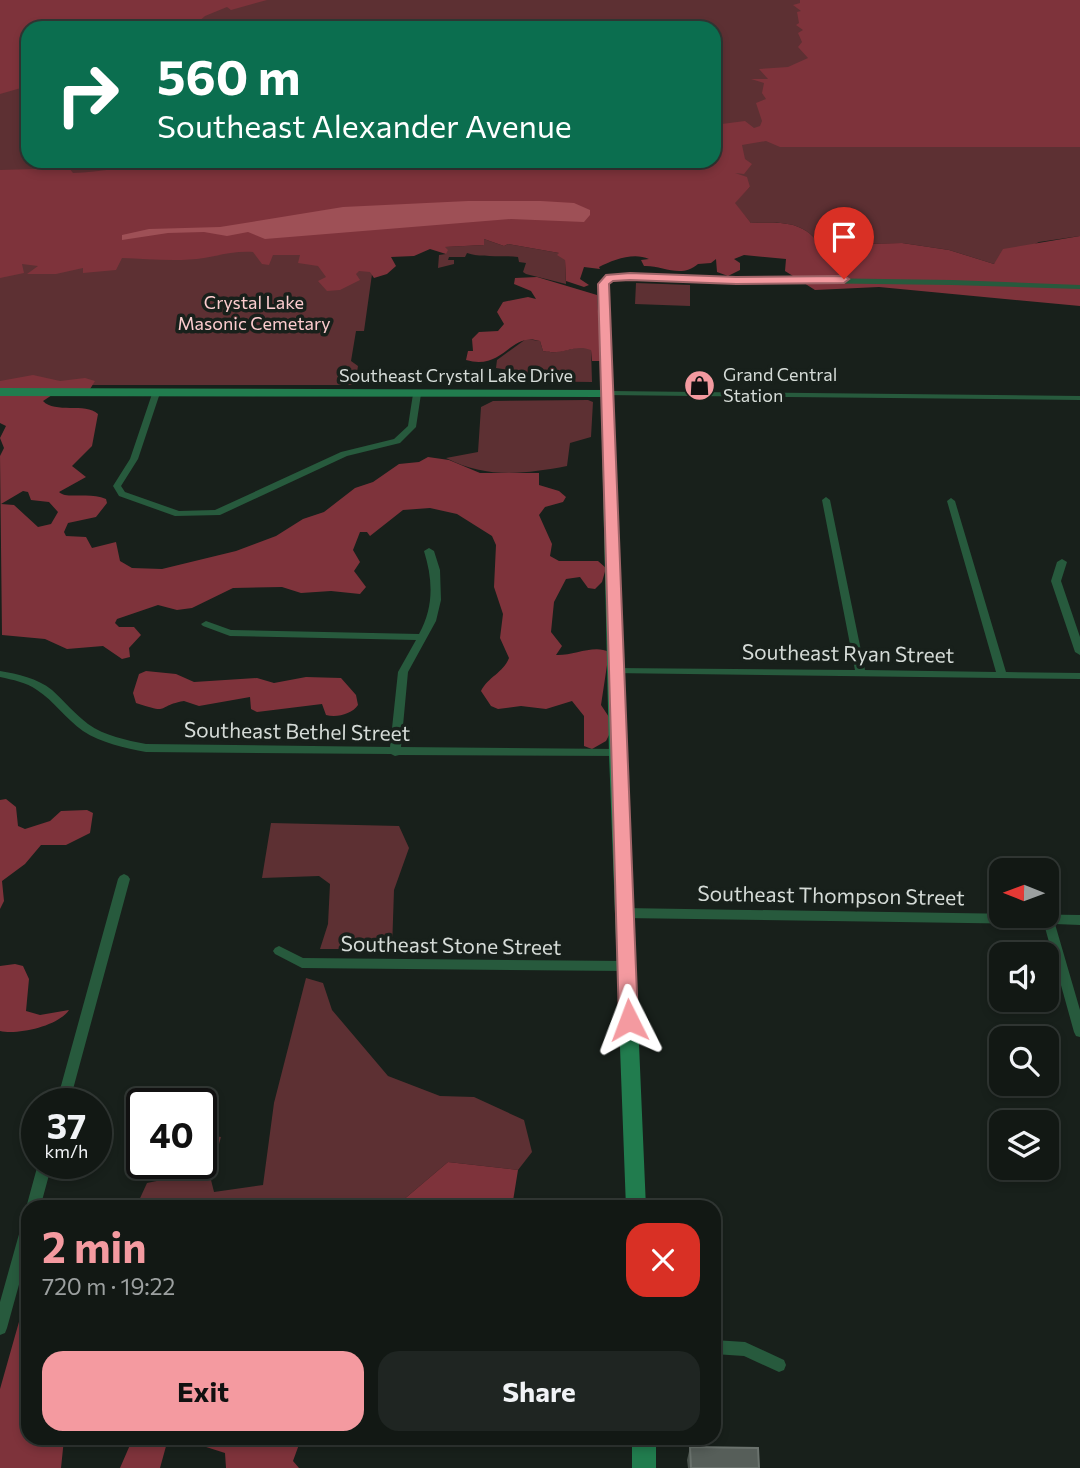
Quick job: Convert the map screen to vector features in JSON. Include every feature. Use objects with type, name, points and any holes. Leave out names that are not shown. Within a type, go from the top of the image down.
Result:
[{"type":"street","points":[[636,1200],[617,753],[604,284],[610,278],[870,279],[1080,287]]},
{"type":"street","name":"Southeast Crystal Lake Drive","points":[[0,392],[607,393],[1080,398]]},
{"type":"street","points":[[156,393],[134,459],[117,486],[122,494],[165,510],[192,516],[217,513],[344,454],[397,440],[412,427],[417,394]]},
{"type":"street","points":[[825,500],[861,673]]},
{"type":"street","points":[[951,501],[1002,675]]},
{"type":"street","points":[[395,752],[400,685],[411,654],[424,637],[436,600],[435,570],[429,551]]},
{"type":"street","points":[[1062,562],[1056,581],[1080,652]]},
{"type":"street","points":[[205,624],[230,633],[424,637]]},
{"type":"street","name":"Southeast Ryan Street","points":[[615,671],[1080,676]]},
{"type":"street","name":"Southeast Bethel Street","points":[[0,674],[36,682],[85,727],[109,739],[137,747],[165,750],[617,753]]},
{"type":"street","points":[[66,1088],[124,879]]},
{"type":"street","name":"Southeast Thompson Street","points":[[624,914],[989,918]]},
{"type":"street","name":"Southeast Thompson Street","points":[[1059,919],[1080,920]]},
{"type":"street","points":[[1051,928],[1080,1032]]},
{"type":"street","name":"Southeast Stone Street","points":[[279,951],[302,963],[626,966]]},
{"type":"street","points":[[35,1200],[42,1179]]},
{"type":"street","points":[[0,1328],[21,1252]]},
{"type":"street","points":[[721,1347],[745,1349],[779,1365]]},
{"type":"street","points":[[644,1445],[644,1468]]},
{"type":"green space","name":"Crystal Lake Masonic Cemetary","points":[[0,0],[1080,0],[1080,236],[1039,242],[994,264],[949,250],[902,243],[820,245],[806,231],[789,224],[751,223],[734,203],[750,187],[721,166],[721,21],[21,21],[21,168],[685,168],[342,235],[373,267],[364,331],[356,331],[351,361],[358,366],[355,385],[0,385]]},
{"type":"green space","points":[[484,239],[504,246],[508,244],[559,253],[565,259],[566,284],[526,274],[523,272],[526,263],[519,262],[518,257],[467,253],[465,257],[449,257],[448,260],[454,260],[454,264],[438,268],[439,255],[446,254],[444,247],[484,245]]},
{"type":"green space","points":[[636,283],[690,285],[690,306],[635,304]]},
{"type":"green space","points":[[526,339],[540,341],[543,351],[557,352],[579,347],[591,349],[592,382],[509,381],[509,370],[496,368],[497,360]]},
{"type":"green space","points":[[493,401],[593,402],[591,437],[570,443],[567,466],[506,473],[476,469],[446,458],[478,452],[481,407]]},
{"type":"green space","points":[[271,823],[399,826],[409,848],[394,890],[392,949],[320,949],[328,924],[330,884],[319,876],[262,878]]},
{"type":"green space","points":[[306,978],[323,983],[332,1010],[388,1076],[440,1096],[474,1097],[524,1120],[532,1152],[518,1170],[448,1162],[403,1200],[139,1200],[147,1183],[166,1179],[211,1179],[214,1192],[263,1185],[274,1103]]},
{"type":"shaded area","points":[[0,0],[267,0],[231,10],[227,7],[199,21],[21,21],[21,88],[0,94]]},
{"type":"shaded area","points":[[800,0],[1080,0],[1080,147],[780,147],[766,141],[742,145],[745,159],[752,164],[744,174],[735,173],[747,177],[750,187],[735,203],[751,223],[789,224],[806,231],[820,245],[902,243],[949,250],[994,264],[1003,249],[1080,236],[1080,306],[879,287],[815,290],[785,271],[786,259],[744,255],[734,259],[740,263],[740,270],[728,276],[717,272],[716,259],[711,263],[678,271],[644,266],[641,260],[649,259],[643,257],[623,258],[599,267],[600,269],[584,267],[580,279],[589,285],[584,287],[566,281],[565,260],[557,255],[559,253],[508,244],[504,246],[484,239],[484,245],[445,247],[448,250],[446,254],[430,249],[414,256],[391,257],[396,266],[387,274],[374,278],[370,272],[359,271],[356,274],[360,280],[340,290],[327,291],[318,281],[326,277],[318,266],[298,263],[300,255],[273,255],[269,265],[262,264],[253,252],[184,260],[122,258],[116,270],[83,273],[83,268],[56,274],[27,274],[38,266],[22,264],[24,273],[0,278],[0,170],[69,168],[73,173],[120,168],[721,168],[721,124],[745,121],[754,128],[760,126],[762,121],[756,103],[766,99],[762,93],[764,83],[751,79],[768,79],[759,69],[788,67],[808,58],[798,47],[802,42],[798,33],[803,30],[796,25],[799,23],[797,12],[801,11],[793,5],[800,3]]},
{"type":"shaded area","points":[[468,201],[574,203],[590,210],[590,215],[584,222],[511,219],[265,239],[248,232],[227,236],[204,232],[168,233],[122,240],[122,235],[149,229],[220,227],[343,207]]},
{"type":"shaded area","points":[[537,277],[597,295],[601,361],[592,361],[591,350],[585,348],[543,351],[540,341],[530,339],[521,341],[489,360],[466,360],[468,351],[473,351],[472,339],[479,332],[498,331],[504,324],[497,312],[503,302],[528,297],[536,299],[531,291],[514,284],[515,278]]},
{"type":"shaded area","points":[[33,375],[60,381],[85,378],[95,381],[87,394],[52,395],[43,401],[55,407],[86,409],[98,414],[92,446],[72,466],[86,477],[59,492],[99,497],[106,499],[107,503],[96,517],[68,523],[64,532],[66,536],[86,537],[92,548],[116,542],[120,561],[132,568],[162,569],[236,551],[276,536],[303,519],[324,512],[355,488],[373,482],[399,464],[419,462],[428,457],[449,460],[480,473],[539,473],[539,485],[559,491],[566,497],[563,502],[545,507],[539,515],[552,544],[550,556],[559,561],[598,561],[606,568],[602,582],[595,589],[588,588],[580,577],[566,579],[554,602],[551,632],[562,646],[556,655],[597,649],[609,652],[601,705],[611,720],[611,731],[606,741],[592,749],[584,746],[584,716],[572,701],[546,709],[521,706],[498,709],[491,706],[481,691],[509,658],[500,638],[503,614],[494,587],[496,545],[492,536],[457,514],[430,508],[403,510],[370,536],[367,532],[360,532],[353,550],[360,562],[354,571],[366,587],[360,594],[331,591],[301,593],[282,587],[233,588],[192,608],[177,610],[158,605],[117,619],[115,623],[119,627],[134,627],[141,635],[129,648],[130,657],[122,659],[103,646],[67,649],[45,639],[2,635],[0,456],[4,448],[0,438],[6,426],[0,423],[0,381]],"holes":[[[23,491],[28,492],[31,500],[49,502],[58,512],[51,524],[38,527],[14,505],[1,504]]]},
{"type":"shaded area","points":[[146,671],[176,674],[194,682],[257,678],[274,683],[306,677],[341,678],[356,695],[358,705],[348,713],[335,716],[326,715],[322,704],[257,712],[251,709],[250,697],[199,706],[184,701],[159,709],[136,703],[133,693],[139,674]]},
{"type":"shaded area","points":[[6,799],[16,807],[18,826],[25,829],[50,821],[61,811],[87,810],[93,813],[90,833],[66,845],[41,845],[25,864],[2,881],[4,901],[0,909],[0,800]]},
{"type":"shaded area","points":[[0,966],[23,966],[29,979],[26,1011],[40,1015],[69,1010],[64,1016],[38,1028],[17,1032],[0,1031]]},
{"type":"shaded area","points":[[448,1162],[518,1170],[513,1200],[403,1200]]},
{"type":"shaded area","points":[[21,1315],[21,1445],[63,1445],[61,1468],[0,1468],[0,1389]]},
{"type":"shaded area","points":[[130,1445],[166,1445],[160,1468],[120,1468]]},
{"type":"shaded area","points":[[200,1445],[299,1445],[293,1461],[299,1468],[226,1468],[225,1453]]},
{"type":"building","points":[[690,1447],[758,1448],[759,1468],[691,1468]]},
{"type":"place","name":"Grand Central Station","points":[[700,385]]},
{"type":"route","points":[[629,1020],[617,753],[604,284],[610,278],[630,277],[736,281],[844,279]]}]
